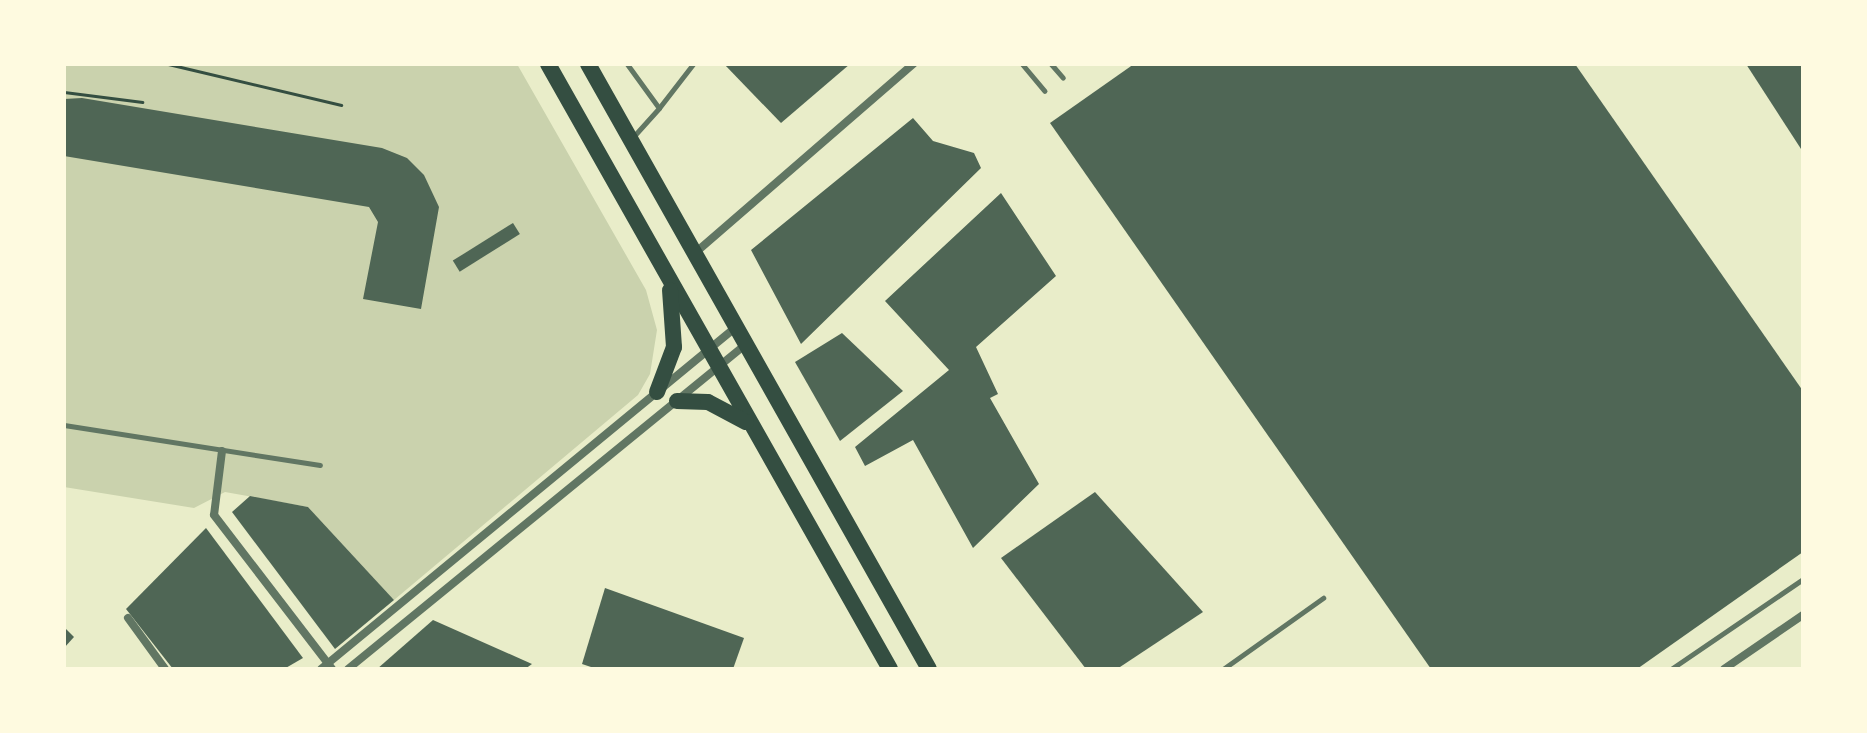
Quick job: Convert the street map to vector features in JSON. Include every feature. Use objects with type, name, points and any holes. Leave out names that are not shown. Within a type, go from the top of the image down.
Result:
[{"type":"main road","points":[[548,64],[890,669]]},
{"type":"main road","points":[[591,65],[630,140],[929,669]]},
{"type":"main road","points":[[657,392],[674,347],[674,311],[668,276]]},
{"type":"main road","points":[[677,401],[698,401],[724,408],[753,427]]},
{"type":"street","points":[[694,253],[913,64]]},
{"type":"street","points":[[222,451],[214,515],[327,667],[736,327]]},
{"type":"street","points":[[348,669],[745,345]]},
{"type":"street","points":[[1724,669],[1803,615]]},
{"type":"street","points":[[128,618],[165,669]]},
{"type":"lane","points":[[627,64],[659,108]]},
{"type":"lane","points":[[630,140],[693,64]]},
{"type":"lane","points":[[1022,64],[1045,91]]},
{"type":"lane","points":[[1051,64],[1063,78]]},
{"type":"lane","points":[[64,425],[320,465]]},
{"type":"lane","points":[[1671,669],[1803,579]]},
{"type":"lane","points":[[1223,669],[1323,598]]},
{"type":"path","points":[[168,64],[341,105]]},
{"type":"path","points":[[64,92],[142,102]]},
{"type":"green space","points":[[64,64],[517,64],[646,290],[657,330],[650,374],[638,395],[394,600],[308,507],[225,492],[194,508],[64,487]]},
{"type":"building","points":[[724,64],[850,64],[781,123]]},
{"type":"building","points":[[1134,64],[1575,64],[1803,391],[1803,552],[1637,669],[1431,669],[1050,123]]},
{"type":"building","points":[[1746,64],[1803,64],[1803,152]]},
{"type":"building","points":[[82,98],[382,148],[407,158],[424,175],[439,207],[421,309],[363,299],[378,222],[369,207],[64,156],[64,99]]},
{"type":"building","points":[[913,118],[933,141],[974,153],[981,168],[801,344],[751,250]]},
{"type":"building","points":[[1001,193],[1056,276],[976,347],[998,394],[990,398],[1039,484],[973,548],[913,440],[865,466],[855,447],[949,370],[885,301]]},
{"type":"building","points":[[513,223],[520,234],[460,272],[453,261]]},
{"type":"building","points":[[842,333],[903,391],[840,441],[795,362]]},
{"type":"building","points":[[1095,492],[1203,612],[1117,669],[1086,669],[1001,558]]},
{"type":"building","points":[[250,496],[308,507],[394,600],[335,649],[232,512]]},
{"type":"building","points":[[206,528],[303,658],[284,669],[173,669],[126,609]]},
{"type":"building","points":[[605,588],[744,638],[733,669],[597,669],[582,664]]},
{"type":"building","points":[[433,620],[532,664],[525,669],[377,669]]},
{"type":"building","points":[[64,627],[74,637],[64,648]]}]
